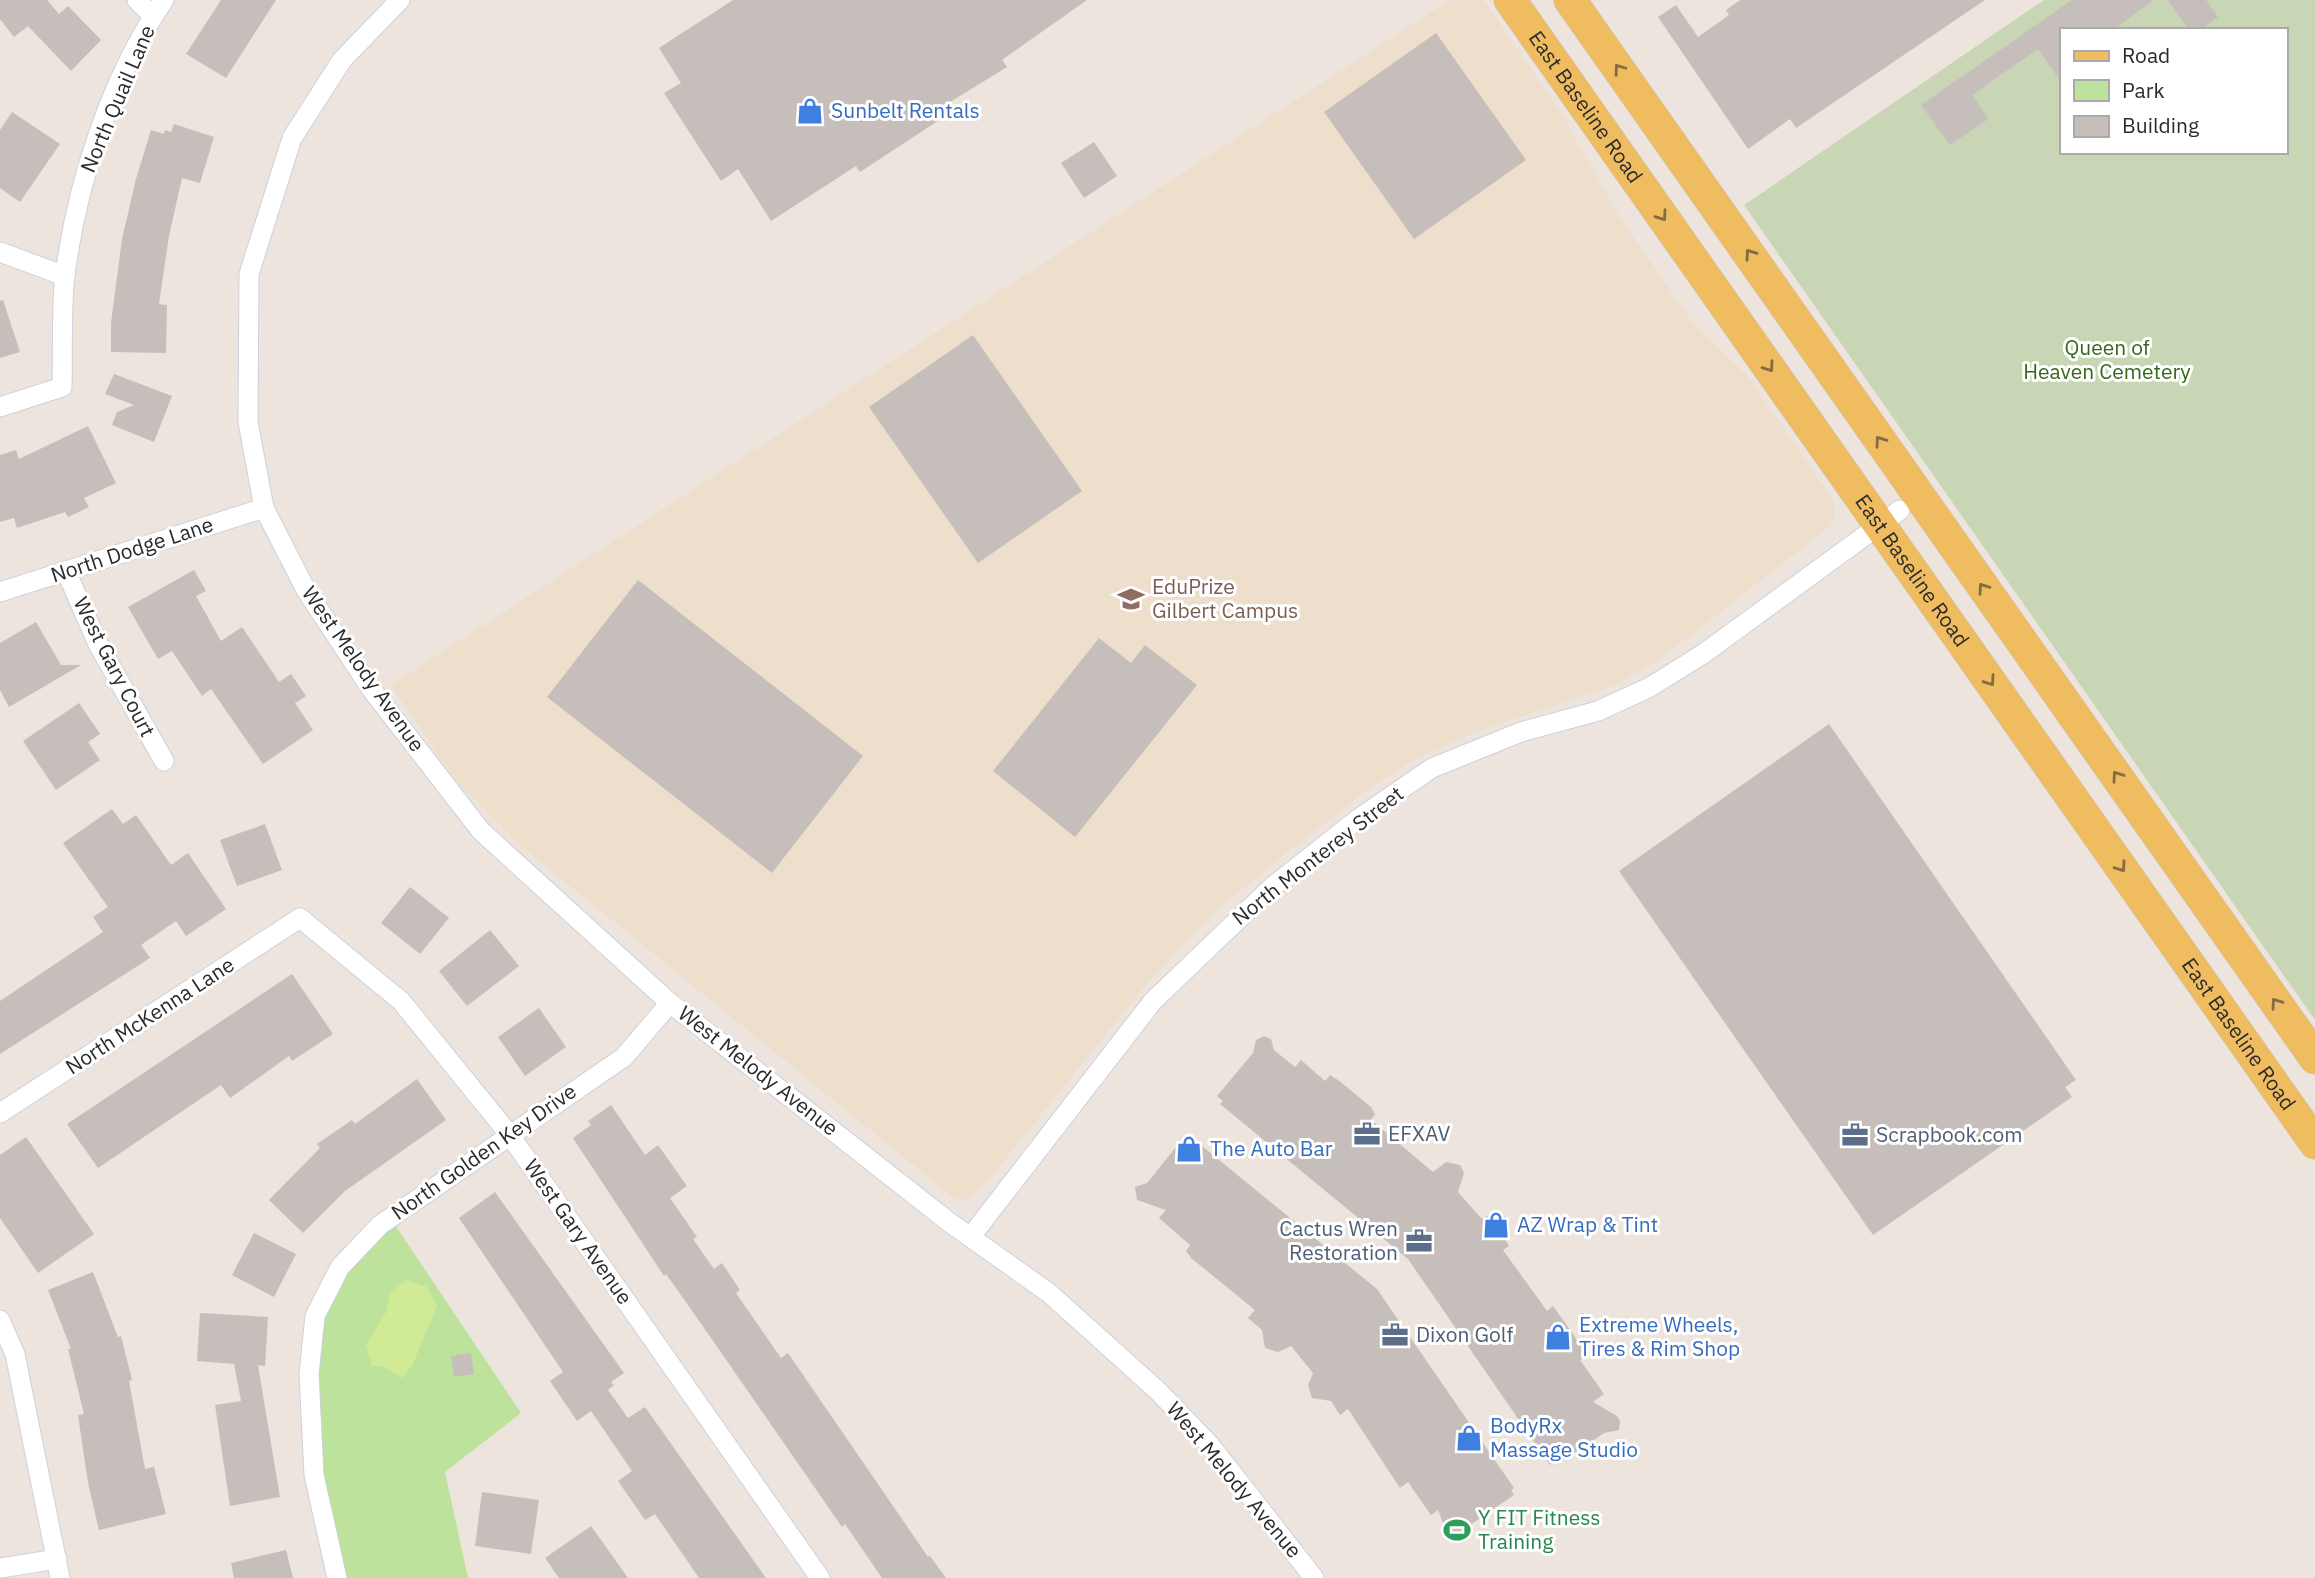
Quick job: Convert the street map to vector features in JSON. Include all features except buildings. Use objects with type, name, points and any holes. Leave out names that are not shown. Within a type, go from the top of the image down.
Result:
[{"type":"main road","name":"East Baseline Road","points":[[1510,0],[1890,518],[2315,1143]]},
{"type":"main road","points":[[1570,0],[2315,1059]]},
{"type":"street","points":[[137,0],[158,8]]},
{"type":"street","name":"West Melody Avenue","points":[[400,0],[342,60],[292,138],[249,274],[248,422],[264,508],[306,590],[372,690],[481,831],[670,1003],[950,1222],[972,1235],[1049,1293],[1158,1391],[1210,1446],[1314,1578]]},
{"type":"street","name":"North Quail Lane","points":[[0,407],[62,387],[65,276],[86,168],[114,95],[158,8]]},
{"type":"street","points":[[0,252],[65,276]]},
{"type":"street","name":"North Dodge Lane","points":[[0,592],[264,508]]},
{"type":"street","name":"North Monterey Street","points":[[972,1235],[1153,1001],[1272,887],[1347,827],[1432,768],[1521,732],[1598,711],[1650,687],[1703,654],[1890,518]]},
{"type":"street","name":"West Gary Court","points":[[66,571],[98,644],[164,761]]},
{"type":"street","name":"North McKenna Lane","points":[[0,1113],[300,918]]},
{"type":"street","name":"West Gary Avenue","points":[[300,918],[401,1001],[509,1134],[820,1578]]},
{"type":"street","name":"North Golden Key Drive","points":[[337,1578],[314,1475],[309,1374],[315,1316],[340,1267],[380,1224],[624,1057],[670,1003]]},
{"type":"street","points":[[0,1320],[15,1354],[59,1569],[0,1568]]},
{"type":"shaded area","name":"EduPrize Gilbert Campus","points":[[1450,0],[1484,0],[1562,114],[1620,217],[1694,325],[1748,376],[1833,500],[1835,516],[1828,528],[1659,660],[1611,687],[1479,731],[1420,757],[1373,786],[1290,850],[1218,909],[1149,981],[987,1182],[965,1200],[955,1199],[521,846],[457,782],[391,685]]},
{"type":"green space","name":"Queen of Heaven Cemetery","points":[[2044,0],[2315,0],[2315,1020],[1744,205]]},
{"type":"green space","points":[[389,1216],[521,1413],[445,1472],[468,1578],[337,1578],[314,1475],[315,1316]]},
{"type":"green space","points":[[406,1280],[427,1287],[437,1306],[412,1366],[402,1378],[383,1366],[372,1366],[366,1345],[386,1312],[391,1292]]},
{"type":"place","name":"Sunbelt Rentals","points":[[810,111]]},
{"type":"place","name":"EduPrize Gilbert Campus","points":[[1131,599]]},
{"type":"place","name":"EFXAV","points":[[1367,1134]]},
{"type":"place","name":"Scrapbook.com","points":[[1855,1135]]},
{"type":"place","name":"The Auto Bar","points":[[1189,1149]]},
{"type":"place","name":"AZ Wrap & Tint","points":[[1496,1225]]},
{"type":"place","name":"Cactus Wren Restoration","points":[[1419,1241]]},
{"type":"place","name":"Dixon Golf","points":[[1395,1335]]},
{"type":"place","name":"Extreme Wheels, Tires & Rim Shop","points":[[1558,1337]]},
{"type":"place","name":"BodyRx Massage Studio","points":[[1469,1438]]},
{"type":"place","name":"Y FIT Fitness Training","points":[[1457,1530]]}]
